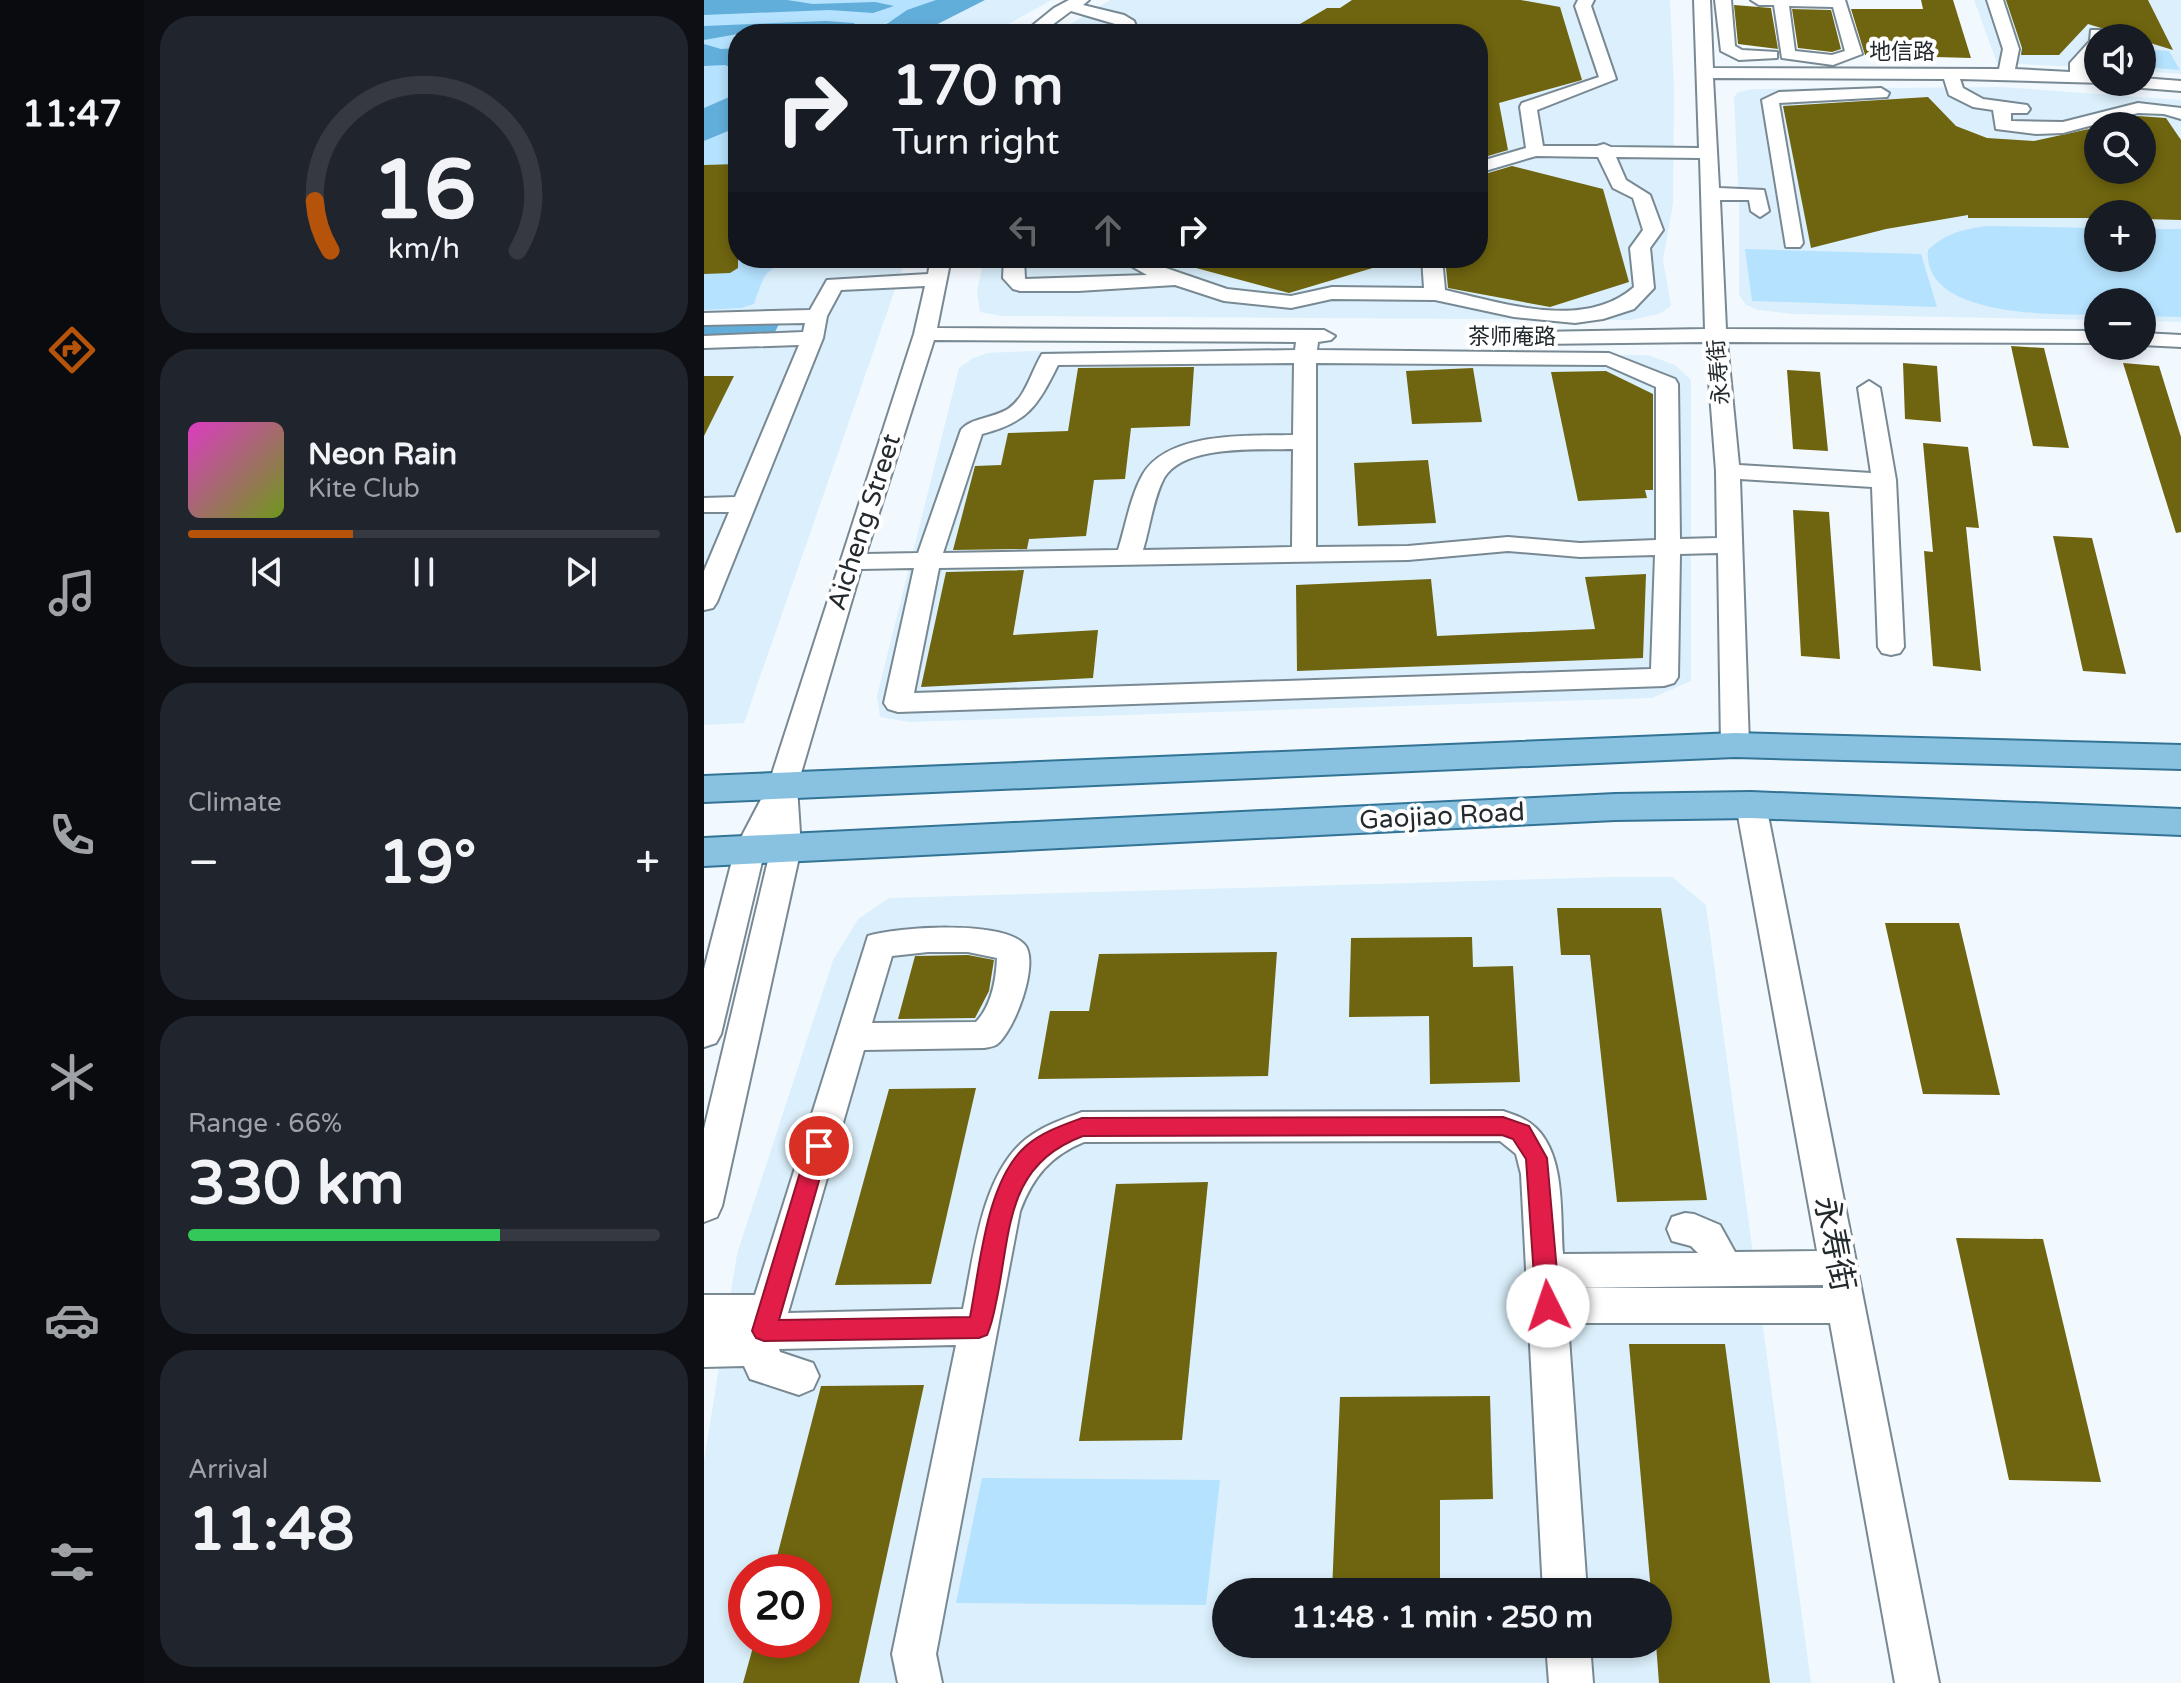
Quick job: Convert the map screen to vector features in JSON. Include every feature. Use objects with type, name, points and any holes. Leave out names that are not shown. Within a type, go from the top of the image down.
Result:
[{"type":"main road","points":[[704,789],[1735,745],[2181,757]]},
{"type":"main road","name":"Gaojiao Road","points":[[704,852],[1615,807],[1751,805],[2181,822]]},
{"type":"street","points":[[1535,151],[1528,107],[1608,79],[1583,6],[1586,0]]},
{"type":"street","name":"永寿街","points":[[1702,0],[1716,338],[1728,471],[1735,745]]},
{"type":"street","points":[[1723,0],[1727,48],[1731,53],[1833,60],[1854,54],[1839,2],[1759,0]]},
{"type":"street","points":[[1995,0],[2011,49],[2006,74]]},
{"type":"street","points":[[1781,1],[1788,55]]},
{"type":"street","points":[[1045,24],[1075,3],[1129,24]]},
{"type":"street","points":[[2079,78],[2078,63],[2084,57]]},
{"type":"street","name":"地信路","points":[[1705,73],[1949,86],[2006,74],[2084,78]]},
{"type":"street","points":[[2156,84],[2181,86]]},
{"type":"street","points":[[1949,86],[1979,103],[2002,108],[2043,110]]},
{"type":"street","points":[[1793,243],[1770,100],[1779,97],[1896,93]]},
{"type":"street","points":[[2069,108],[2095,103],[2103,96]]},
{"type":"street","points":[[2002,108],[2002,125],[2034,129],[2070,127],[2128,107],[2157,108],[2181,114]]},
{"type":"street","points":[[1146,268],[1224,295],[1291,302],[1332,293],[1435,294],[1534,315],[1585,315],[1635,300],[1644,288],[1640,248],[1653,230],[1641,195],[1624,190],[1614,180],[1604,149]]},
{"type":"street","points":[[1488,165],[1535,151],[1604,149],[1708,153]]},
{"type":"street","points":[[1710,194],[1758,202],[1785,196]]},
{"type":"street","points":[[704,602],[840,268]]},
{"type":"street","points":[[1014,268],[1013,278],[1020,285],[1175,279]]},
{"type":"street","points":[[1433,268],[1435,294]]},
{"type":"street","points":[[834,284],[938,269]]},
{"type":"street","name":"Aicheng Street","points":[[704,1206],[768,848],[783,786],[925,334],[938,269]]},
{"type":"street","points":[[1215,335],[1224,295]]},
{"type":"street","points":[[704,319],[815,327]]},
{"type":"street","points":[[704,342],[815,327]]},
{"type":"street","name":"茶师庵路","points":[[925,334],[1215,335],[1307,346],[1844,334],[2084,337]]},
{"type":"street","points":[[2156,340],[2181,341]]},
{"type":"street","points":[[1304,554],[1307,346]]},
{"type":"street","points":[[1307,346],[1609,359],[1667,384],[1668,547],[1664,677],[898,703],[928,562],[972,430],[1007,421],[1025,410],[1050,359],[1307,346]]},
{"type":"street","points":[[1869,388],[1884,480],[1891,647]]},
{"type":"street","points":[[1129,556],[1155,473],[1170,458],[1206,447],[1305,442]]},
{"type":"street","points":[[1728,471],[1884,480]]},
{"type":"street","points":[[1794,477],[1813,487],[1864,496]]},
{"type":"street","points":[[704,505],[744,504]]},
{"type":"street","points":[[851,562],[1408,553],[1508,544],[1580,550],[1728,545]]},
{"type":"street","name":"永寿街","points":[[1751,805],[1917,1683]]},
{"type":"street","name":"Aicheng Street","points":[[704,1034],[768,848]]},
{"type":"street","points":[[799,1376],[764,1366],[764,1330],[851,1037],[879,945],[925,941],[993,942],[1013,952],[1001,1016],[996,1027],[984,1035],[851,1037]]},
{"type":"street","points":[[920,1683],[914,1654],[1002,1211],[1016,1173],[1034,1152],[1057,1137],[1082,1127],[1503,1126],[1521,1133],[1536,1158],[1564,1578]]},
{"type":"street","points":[[1685,1229],[1702,1230],[1715,1242],[1721,1268]]},
{"type":"street","points":[[1547,1289],[1721,1268],[1838,1268]]},
{"type":"street","points":[[1547,1289],[1846,1305]]},
{"type":"street","points":[[704,1313],[764,1330],[979,1327]]},
{"type":"street","points":[[704,1349],[764,1330]]},
{"type":"street","points":[[1569,1658],[1571,1683]]},
{"type":"shaded area","points":[[704,0],[1052,0],[1008,24],[728,24],[728,268],[903,268],[744,723],[704,725]]},
{"type":"shaded area","points":[[704,0],[936,0],[884,24],[728,24],[728,97],[704,108]]},
{"type":"shaded area","points":[[704,0],[787,0],[813,4],[875,2],[894,6],[873,13],[829,10],[704,15]]},
{"type":"shaded area","points":[[936,0],[985,0],[938,24],[886,24],[907,10]]},
{"type":"shaded area","points":[[1110,0],[1670,0],[1674,90],[1673,204],[1663,260],[1671,306],[1659,314],[1631,320],[1002,316],[980,312],[977,291],[982,268],[1488,268],[1488,24],[1070,24]]},
{"type":"shaded area","points":[[1974,0],[2181,0],[2181,74],[2156,72],[2156,24],[2084,24],[2084,67],[1997,63]]},
{"type":"shaded area","points":[[826,21],[855,24],[753,24]]},
{"type":"shaded area","points":[[728,25],[728,36],[704,40],[704,26]]},
{"type":"shaded area","points":[[704,44],[728,49],[728,66],[704,66]]},
{"type":"shaded area","points":[[2156,50],[2169,51],[2180,70],[2156,68]]},
{"type":"shaded area","points":[[2002,87],[2084,93],[2084,96],[2181,100],[2181,322],[2156,321],[2156,288],[2084,288],[2084,320],[1793,314],[1758,310],[1746,305],[1739,295],[1734,97],[1738,92],[1755,89]]},
{"type":"shaded area","points":[[728,97],[728,131],[704,141],[704,108]]},
{"type":"shaded area","points":[[728,131],[728,268],[775,268],[762,281],[754,304],[741,308],[704,310],[704,141]]},
{"type":"shaded area","points":[[1988,226],[2084,228],[2084,272],[2156,272],[2156,229],[2181,229],[2181,317],[2156,316],[2156,288],[2084,288],[2084,315],[2024,312],[1968,300],[1946,289],[1932,272],[1928,250],[1955,233]]},
{"type":"shaded area","points":[[1745,249],[1921,254],[1937,307],[1752,301]]},
{"type":"shaded area","points":[[780,322],[774,334],[704,336],[704,324]]},
{"type":"shaded area","points":[[988,353],[1648,355],[1675,365],[1691,380],[1691,681],[1652,698],[909,722],[880,717],[877,696],[959,368],[973,358]]},
{"type":"shaded area","points":[[1672,877],[1706,905],[1811,1683],[704,1683],[704,1461],[737,1254],[833,960],[858,919],[889,898]]},
{"type":"shaded area","points":[[982,1478],[1220,1480],[1206,1605],[956,1603]]},
{"type":"building","points":[[1352,0],[1521,0],[1560,7],[1582,80],[1499,103],[1508,150],[1488,156],[1488,24],[1300,24],[1327,8],[1340,8]]},
{"type":"building","points":[[1921,0],[1953,0],[1971,58],[1865,55],[1851,9],[1923,9]]},
{"type":"building","points":[[2006,0],[2148,0],[2173,50],[2156,45],[2156,24],[2084,24],[2084,28],[2059,55],[2021,55],[2022,48]]},
{"type":"building","points":[[1734,5],[1771,8],[1778,49],[1738,44]]},
{"type":"building","points":[[1792,9],[1831,10],[1841,49],[1832,52],[1798,48]]},
{"type":"building","points":[[1928,97],[1956,126],[1987,138],[2034,141],[2084,130],[2084,184],[2156,184],[2156,117],[2166,118],[2181,140],[2181,220],[2156,219],[2156,200],[2084,200],[2084,218],[1968,218],[1968,215],[1886,229],[1811,248],[1783,106]]},
{"type":"building","points":[[728,164],[728,268],[738,268],[730,273],[704,274],[704,165]]},
{"type":"building","points":[[1512,166],[1603,189],[1629,282],[1550,307],[1448,288],[1446,268],[1488,268],[1488,173]]},
{"type":"building","points":[[1196,268],[1373,268],[1289,293]]},
{"type":"building","points":[[2011,346],[2044,348],[2069,448],[2033,446]]},
{"type":"building","points":[[1903,363],[1937,366],[1941,422],[1905,419]]},
{"type":"building","points":[[2123,363],[2159,366],[2181,437],[2181,532],[2176,533]]},
{"type":"building","points":[[1194,367],[1190,426],[1131,428],[1125,479],[1094,480],[1086,536],[1029,539],[1027,549],[953,550],[975,466],[1001,465],[1008,433],[1068,431],[1078,368]]},
{"type":"building","points":[[1473,368],[1482,422],[1412,424],[1406,371]]},
{"type":"building","points":[[1787,370],[1820,372],[1828,451],[1793,449]]},
{"type":"building","points":[[1606,371],[1653,394],[1653,490],[1645,490],[1647,498],[1578,501],[1551,372]]},
{"type":"building","points":[[704,376],[734,376],[704,436]]},
{"type":"building","points":[[1923,443],[1968,447],[1979,528],[1966,527],[1981,671],[1933,666],[1924,551],[1933,552]]},
{"type":"building","points":[[1428,460],[1436,523],[1358,526],[1354,463]]},
{"type":"building","points":[[1793,510],[1829,512],[1840,659],[1801,656]]},
{"type":"building","points":[[2053,536],[2092,538],[2126,674],[2083,671]]},
{"type":"building","points":[[1024,570],[1013,635],[1098,630],[1093,678],[921,687],[946,572]]},
{"type":"building","points":[[1646,574],[1643,658],[1297,671],[1296,585],[1431,579],[1437,636],[1595,629],[1585,577]]},
{"type":"building","points":[[1557,908],[1661,908],[1707,1200],[1617,1202],[1590,955],[1561,955]]},
{"type":"building","points":[[1885,923],[1959,923],[2000,1095],[1923,1094]]},
{"type":"building","points":[[1472,937],[1473,967],[1513,966],[1520,1082],[1430,1084],[1429,1016],[1349,1017],[1351,938]]},
{"type":"building","points":[[1277,952],[1268,1076],[1038,1079],[1050,1011],[1089,1011],[1099,954]]},
{"type":"building","points":[[968,955],[994,960],[989,991],[975,1018],[898,1019],[915,956]]},
{"type":"building","points":[[976,1088],[931,1284],[835,1285],[889,1089]]},
{"type":"building","points":[[1208,1182],[1182,1440],[1079,1441],[1116,1184]]},
{"type":"building","points":[[1956,1238],[2043,1239],[2101,1482],[2009,1480]]},
{"type":"building","points":[[1629,1344],[1725,1344],[1770,1683],[1659,1683],[1657,1658],[1672,1658],[1672,1578],[1650,1578]]},
{"type":"building","points":[[924,1385],[859,1683],[743,1683],[750,1658],[832,1658],[832,1554],[778,1554],[821,1386]]},
{"type":"building","points":[[1490,1396],[1493,1499],[1440,1500],[1440,1578],[1333,1578],[1340,1397]]},
{"type":"route","points":[[819,1146],[764,1331],[979,1327],[1002,1211],[1016,1173],[1034,1152],[1057,1137],[1082,1127],[1503,1126],[1521,1133],[1530,1143],[1536,1158],[1548,1306]]}]
